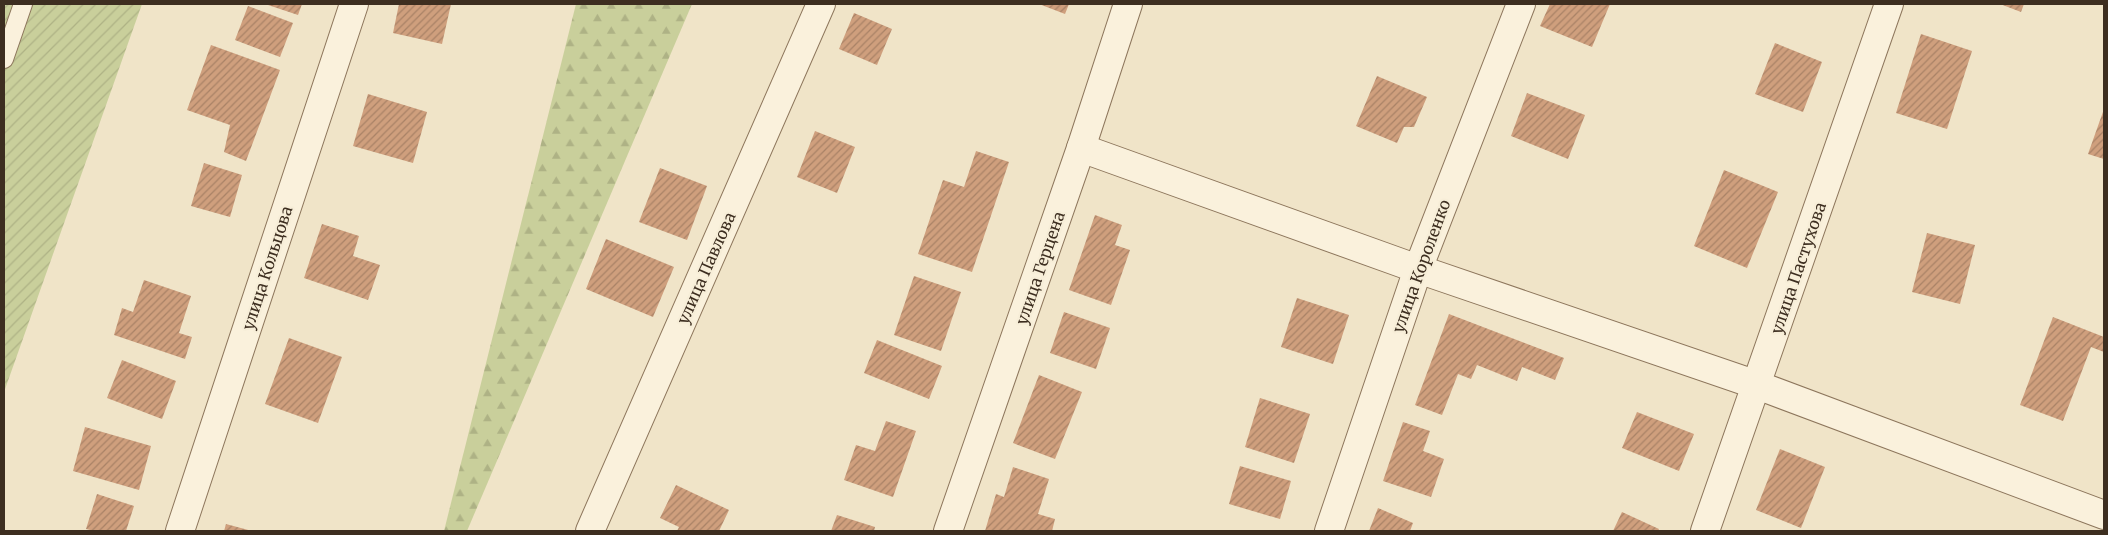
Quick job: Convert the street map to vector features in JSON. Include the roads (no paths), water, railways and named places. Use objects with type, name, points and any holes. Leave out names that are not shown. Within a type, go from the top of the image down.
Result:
[{"type":"street","name":"улица Кольцова","points":[[180,531],[354,4]]},
{"type":"street","name":"улица Павлова","points":[[590,531],[821,4]]},
{"type":"street","name":"улица Герцена","points":[[948,531],[1082,148],[1128,4]]},
{"type":"street","name":"улица Короленко","points":[[1329,531],[1418,269],[1521,4]]},
{"type":"street","name":"улица Пастухова","points":[[1705,531],[1889,4]]},
{"type":"street","points":[[1082,148],[1418,269],[1757,385],[2100,516]]},
{"type":"lane","points":[[4,59],[23,4]]}]
